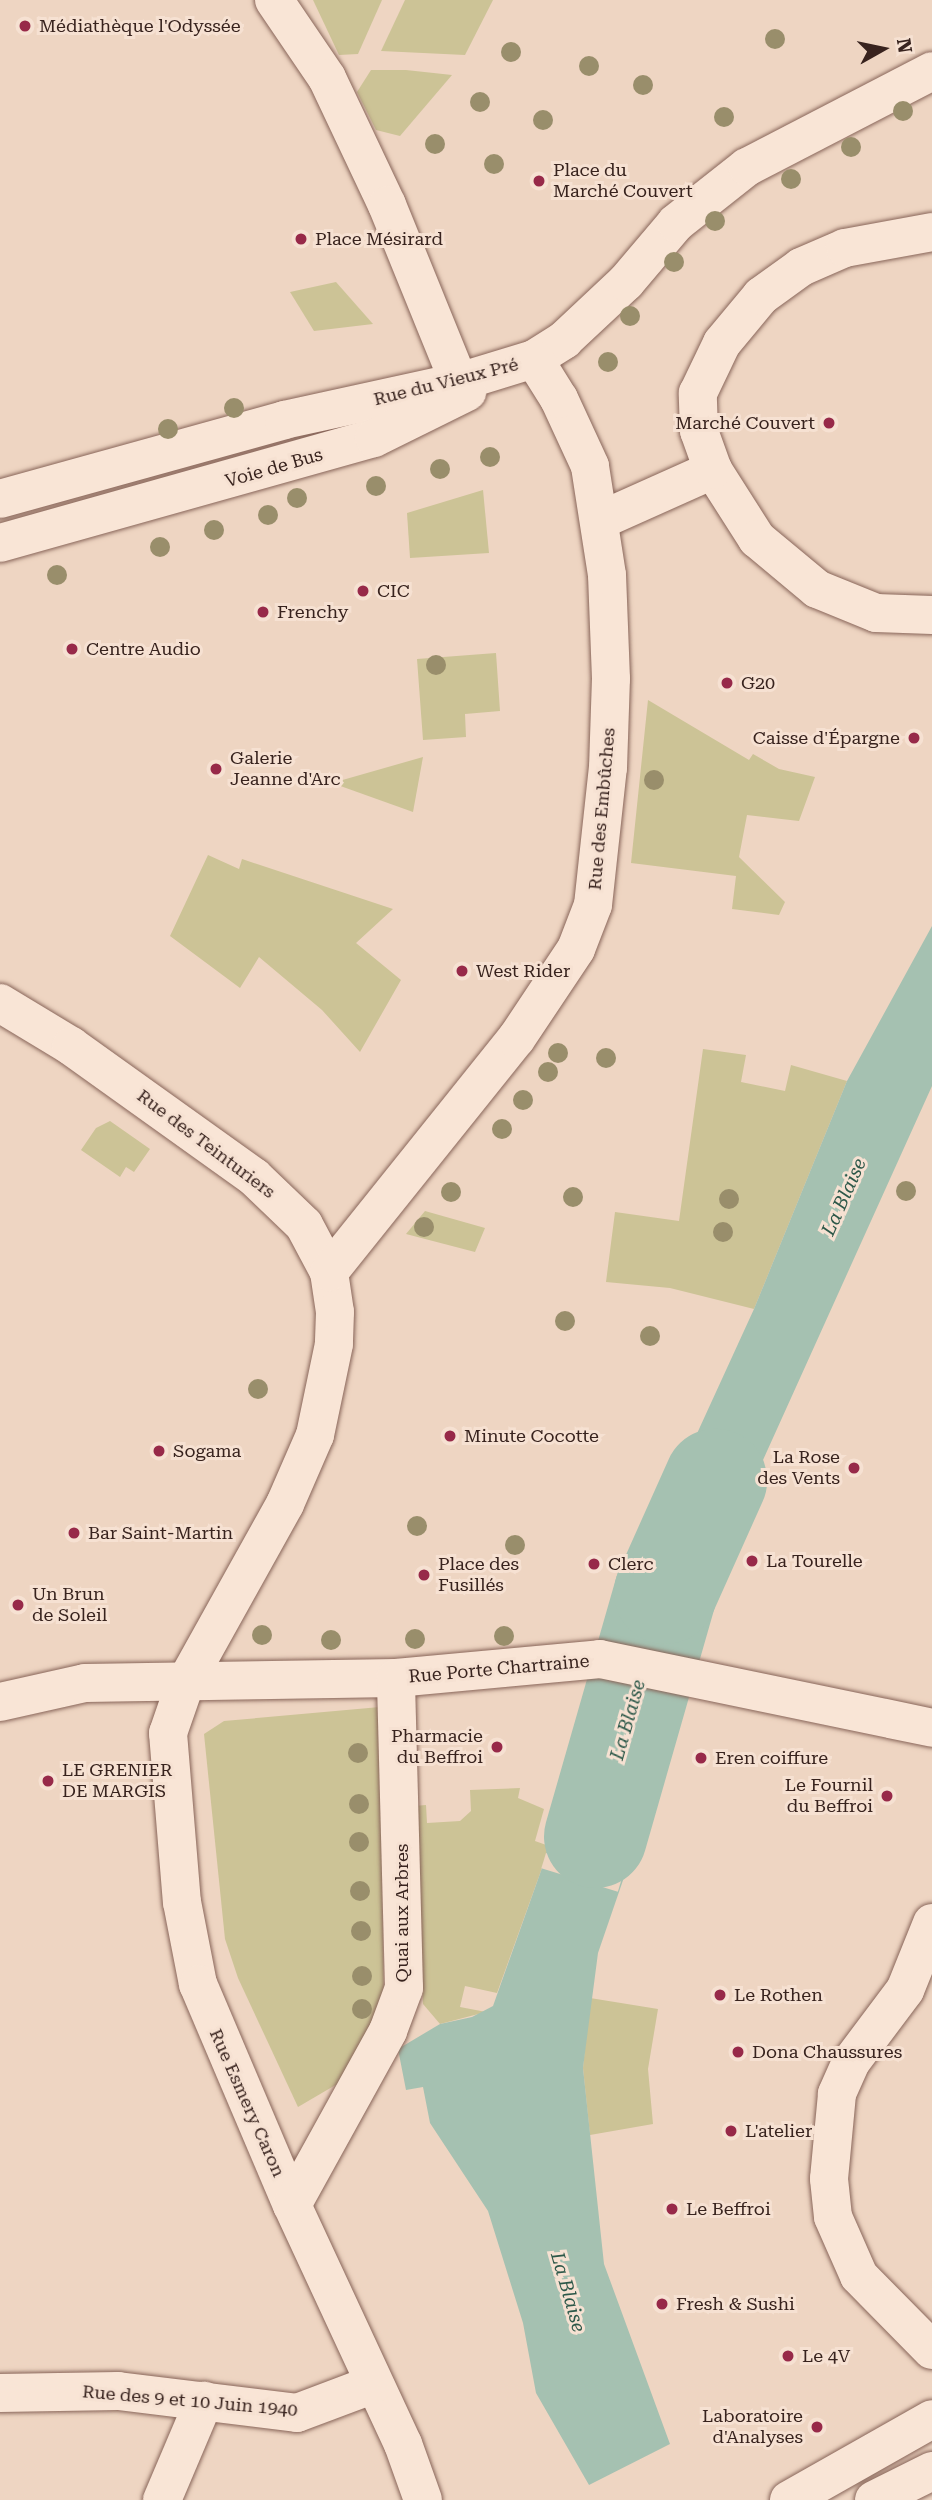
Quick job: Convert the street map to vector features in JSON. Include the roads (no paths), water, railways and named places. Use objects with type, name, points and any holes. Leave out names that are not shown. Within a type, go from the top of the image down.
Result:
[{"type":"street","points":[[274,0],[316,56],[332,89],[387,205],[458,382]]},
{"type":"street","name":"Rue du Vieux Pré","points":[[0,499],[284,420],[458,382],[534,359],[564,340],[626,282],[676,223],[747,167],[932,71]]},
{"type":"street","points":[[932,232],[872,241],[821,257],[779,281],[746,310],[710,363],[698,393],[699,430],[713,470],[757,539],[817,589],[876,613],[932,615]]},
{"type":"street","name":"Rue des Embûches","points":[[329,1272],[516,1039],[586,928],[604,823],[610,705],[607,575],[601,520],[580,440],[534,359]]},
{"type":"street","name":"Voie de Bus","points":[[0,543],[374,438],[534,359]]},
{"type":"street","points":[[601,520],[713,470]]},
{"type":"street","name":"Rue des Teinturiers","points":[[0,1003],[71,1046],[254,1177],[304,1225],[329,1272],[335,1312],[334,1345],[315,1435],[285,1504],[185,1684]]},
{"type":"street","name":"Rue Porte Chartraine","points":[[0,1702],[85,1683],[185,1684],[396,1678],[600,1659],[932,1728]]},
{"type":"street","name":"Quai aux Arbres","points":[[292,2205],[388,2031],[404,1987],[396,1678]]},
{"type":"street","name":"Rue Esmery Caron","points":[[185,1684],[168,1733],[190,1955],[206,2008],[292,2205],[403,2444],[423,2500]]},
{"type":"street","points":[[932,1923],[905,1990],[851,2062],[837,2094],[828,2179],[833,2217],[859,2276],[932,2350]]},
{"type":"street","name":"Rue des 9 et 10 Juin 1940","points":[[0,2393],[118,2391],[297,2413],[374,2384]]},
{"type":"street","points":[[162,2500],[204,2401]]},
{"type":"street","points":[[789,2500],[932,2419]]},
{"type":"street","points":[[874,2500],[932,2471]]},
{"type":"water","points":[[932,926],[932,1086],[692,1617],[635,1607],[608,1609],[678,1475],[754,1309],[847,1081]]},
{"type":"water","points":[[593,1695],[672,1701],[642,1825],[598,1953],[583,2068],[604,2264],[670,2444],[589,2485],[536,2393],[523,2323],[488,2211],[430,2123],[423,2087],[406,2090],[398,2049],[440,2024],[472,2017],[493,2006],[542,1868]]},
{"type":"waterway","name":"La Blaise","points":[[595,1836],[665,1592],[715,1480]]},
{"type":"place","name":"Médiathèque l'Odyssée","points":[[25,26]]},
{"type":"place","name":"Place du Marché Couvert","points":[[539,181]]},
{"type":"place","name":"Place Mésirard","points":[[301,239]]},
{"type":"place","name":"Marché Couvert","points":[[829,423]]},
{"type":"place","name":"CIC","points":[[363,591]]},
{"type":"place","name":"Frenchy","points":[[263,612]]},
{"type":"place","name":"Centre Audio","points":[[72,649]]},
{"type":"place","name":"G20","points":[[727,683]]},
{"type":"place","name":"Caisse d'Épargne","points":[[914,738]]},
{"type":"place","name":"Galerie Jeanne d'Arc","points":[[216,769]]},
{"type":"place","name":"West Rider","points":[[462,971]]},
{"type":"place","name":"Minute Cocotte","points":[[450,1436]]},
{"type":"place","name":"Sogama","points":[[159,1451]]},
{"type":"place","name":"La Rose des Vents","points":[[854,1468]]},
{"type":"place","name":"Bar Saint-Martin","points":[[74,1533]]},
{"type":"place","name":"La Tourelle","points":[[752,1561]]},
{"type":"place","name":"Clerc","points":[[594,1564]]},
{"type":"place","name":"Place des Fusillés","points":[[424,1575]]},
{"type":"place","name":"Un Brun de Soleil","points":[[18,1605]]},
{"type":"place","name":"Pharmacie du Beffroi","points":[[497,1747]]},
{"type":"place","name":"Eren coiffure","points":[[701,1758]]},
{"type":"place","name":"LE GRENIER DE MARGIS","points":[[48,1781]]},
{"type":"place","name":"Le Fournil du Beffroi","points":[[887,1796]]},
{"type":"place","name":"Le Rothen","points":[[720,1995]]},
{"type":"place","name":"Dona Chaussures","points":[[738,2052]]},
{"type":"place","name":"L'atelier","points":[[731,2131]]},
{"type":"place","name":"Le Beffroi","points":[[672,2209]]},
{"type":"place","name":"Fresh & Sushi","points":[[662,2304]]},
{"type":"place","name":"Le 4V","points":[[788,2356]]},
{"type":"place","name":"Laboratoire d'Analyses","points":[[817,2427]]}]
